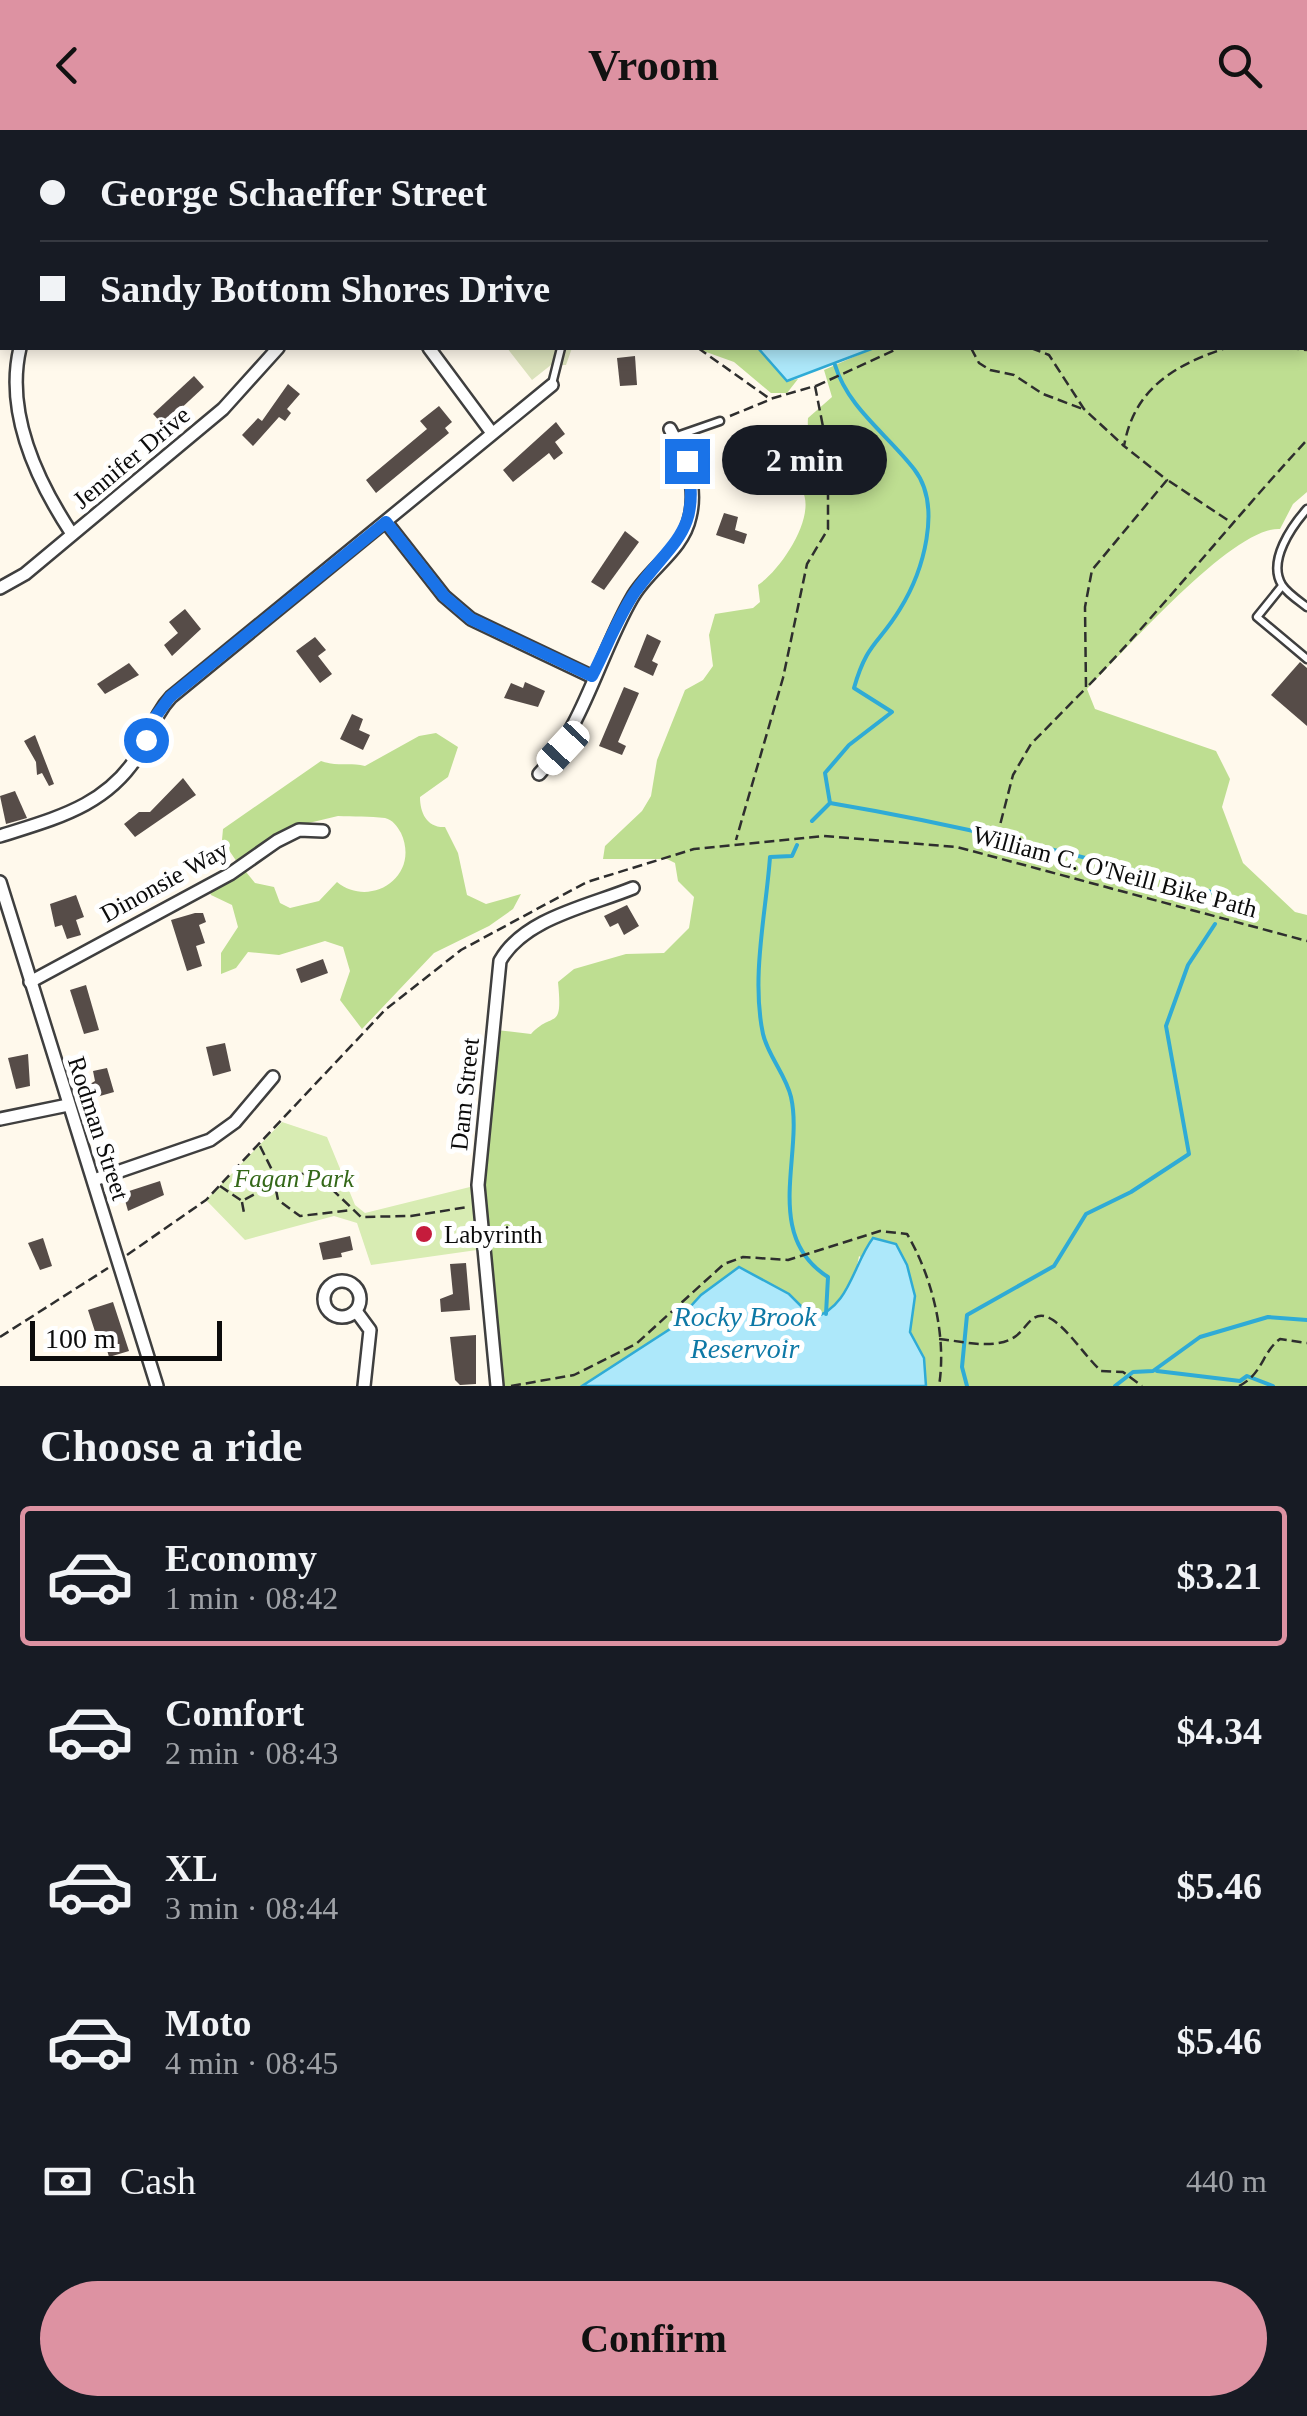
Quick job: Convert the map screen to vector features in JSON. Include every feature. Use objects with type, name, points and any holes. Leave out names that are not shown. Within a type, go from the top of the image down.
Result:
[{"type":"street","points":[[20,350],[14,372],[18,407],[41,483],[72,534]]},
{"type":"street","name":"Jennifer Drive","points":[[0,588],[25,574],[223,410],[276,350]]},
{"type":"street","points":[[430,350],[492,433]]},
{"type":"street","points":[[0,836],[76,811],[106,794],[139,753],[153,720],[170,697],[552,385]]},
{"type":"street","points":[[538,774],[563,748],[592,676],[633,594],[680,541],[690,519],[693,489],[687,461],[672,433]]},
{"type":"street","points":[[386,522],[444,596],[471,619],[592,676]]},
{"type":"street","name":"Dinonsie Way","points":[[30,982],[230,874],[277,841],[299,830],[322,831]]},
{"type":"street","name":"Rodman Street","points":[[0,882],[157,1386]]},
{"type":"street","name":"Dam Street","points":[[497,1386],[478,1185],[500,962],[508,948],[540,925],[633,888]]},
{"type":"street","points":[[94,1180],[210,1140],[235,1122],[273,1076]]},
{"type":"street","points":[[0,1119],[68,1105]]},
{"type":"street","points":[[356,1311],[370,1330],[364,1386]]},
{"type":"lane","points":[[552,385],[561,350]]},
{"type":"lane","points":[[672,433],[720,421]]},
{"type":"lane","points":[[1307,509],[1290,527],[1280,554],[1282,586],[1256,618],[1307,659]]},
{"type":"lane","points":[[1282,586],[1307,607]]},
{"type":"path","points":[[701,350],[770,399]]},
{"type":"path","points":[[720,421],[829,380],[895,350]]},
{"type":"path","points":[[972,350],[978,362],[990,370],[1014,376],[1043,394],[1084,409]]},
{"type":"path","points":[[1036,350],[1049,355],[1084,409],[1124,446],[1230,522]]},
{"type":"path","points":[[1124,446],[1128,422],[1144,394],[1185,362],[1220,350]]},
{"type":"path","points":[[736,841],[783,678],[807,564],[828,529],[828,452],[814,386]]},
{"type":"path","points":[[993,854],[1013,775],[1032,744],[1176,593],[1230,522],[1307,440]]},
{"type":"path","points":[[1086,688],[1085,607],[1092,570],[1167,480]]},
{"type":"path","name":"William C. O'Neill Bike Path","points":[[0,1337],[117,1262],[220,1186],[386,1010],[461,950],[586,882],[694,849],[736,841],[824,836],[890,839],[993,854],[1307,941]]},
{"type":"path","points":[[242,1201],[260,1195],[269,1186],[272,1170],[260,1146]]},
{"type":"path","points":[[276,1190],[296,1172],[318,1171],[361,1218],[480,1204]]},
{"type":"path","points":[[220,1186],[242,1201],[244,1213]]},
{"type":"path","points":[[269,1186],[276,1190],[278,1200],[300,1216],[354,1210]]},
{"type":"path","points":[[511,1386],[574,1374],[636,1344],[724,1264],[743,1258],[809,1255],[846,1238],[880,1231],[907,1234],[925,1265],[938,1339],[939,1386]]},
{"type":"path","points":[[938,1339],[993,1344],[1016,1336],[1028,1320],[1040,1316],[1052,1319],[1101,1371],[1123,1372],[1142,1386]]},
{"type":"path","points":[[1240,1386],[1266,1364],[1270,1346],[1280,1339],[1307,1342]]},
{"type":"green space","points":[[509,350],[571,350],[566,365],[551,365],[532,380]]},
{"type":"green space","points":[[701,350],[760,350],[787,381],[798,379],[787,393],[771,393],[734,362]]},
{"type":"green space","points":[[869,350],[1307,350],[1307,492],[1293,504],[1280,529],[1260,534],[1208,569],[1087,689],[1095,709],[1216,751],[1230,779],[1222,807],[1243,863],[1295,912],[1307,915],[1307,1386],[926,1386],[924,1358],[910,1332],[915,1296],[859,1256],[844,1293],[831,1308],[814,1318],[789,1294],[701,1295],[670,1329],[582,1386],[496,1386],[479,1175],[496,1030],[531,1034],[557,1015],[558,982],[574,969],[626,954],[664,953],[689,928],[694,897],[678,881],[675,863],[667,859],[603,859],[605,846],[642,811],[651,796],[657,760],[685,690],[703,680],[713,666],[709,635],[715,614],[753,608],[760,602],[758,585],[777,567],[801,528],[805,514],[802,490],[811,464],[808,418],[832,397],[824,370]]},
{"type":"green space","points":[[436,733],[458,747],[448,777],[420,797],[420,803],[429,822],[445,827],[458,853],[467,895],[486,904],[521,894],[513,909],[489,926],[434,953],[362,1029],[340,1000],[350,971],[343,947],[325,941],[279,955],[248,952],[236,968],[221,974],[221,953],[238,927],[232,905],[211,895],[206,883],[237,862],[222,840],[223,829],[321,761],[365,766],[419,736]],"holes":[[[338,816],[385,818],[398,828],[405,849],[404,863],[389,884],[364,892],[337,882],[319,901],[290,908],[280,903],[274,887],[255,883],[238,862],[292,827]]]},
{"type":"green space","name":"Fagan Park","points":[[282,1122],[327,1137],[355,1205],[365,1213],[478,1185],[484,1249],[371,1265],[357,1223],[334,1216],[245,1240],[206,1200]]},
{"type":"water","points":[[760,350],[869,350],[787,381]]},
{"type":"water","name":"Rocky Brook Reservoir","points":[[873,1238],[896,1244],[907,1265],[915,1296],[910,1332],[924,1358],[926,1386],[582,1386],[670,1329],[701,1295],[739,1267],[789,1294],[813,1318],[825,1312],[843,1295]]},
{"type":"building","points":[[635,356],[637,385],[620,386],[617,358]]},
{"type":"building","points":[[194,376],[204,387],[163,425],[153,414]]},
{"type":"building","points":[[288,384],[300,394],[287,409],[291,413],[285,421],[279,417],[253,446],[242,435],[258,418],[262,421]]},
{"type":"building","points":[[439,406],[452,422],[445,428],[449,433],[376,493],[366,480],[427,429],[420,421]]},
{"type":"building","points":[[556,422],[565,434],[555,442],[563,453],[554,460],[549,453],[513,482],[503,470]]},
{"type":"building","points":[[724,513],[738,517],[735,530],[747,534],[744,544],[716,535]]},
{"type":"building","points":[[625,531],[639,542],[604,590],[591,582]]},
{"type":"building","points":[[185,609],[201,629],[172,656],[164,645],[178,633],[169,622]]},
{"type":"building","points":[[647,634],[661,641],[652,661],[658,664],[653,676],[634,667]]},
{"type":"building","points":[[315,637],[326,650],[318,656],[332,674],[320,683],[296,651]]},
{"type":"building","points":[[1300,662],[1307,668],[1307,726],[1271,695]]},
{"type":"building","points":[[129,663],[139,675],[105,694],[97,684]]},
{"type":"building","points":[[525,682],[545,691],[538,707],[504,698],[511,683],[523,688]]},
{"type":"building","points":[[624,687],[639,693],[618,742],[626,746],[622,755],[599,746]]},
{"type":"building","points":[[352,714],[363,719],[359,730],[370,735],[363,750],[340,739]]},
{"type":"building","points":[[35,735],[54,784],[49,786],[42,773],[37,775],[36,762],[24,741]]},
{"type":"building","points":[[183,778],[196,795],[135,837],[124,824],[139,812],[150,812]]},
{"type":"building","points":[[15,791],[27,818],[6,824],[0,796]]},
{"type":"building","points":[[76,895],[84,917],[76,920],[81,935],[67,939],[62,925],[55,927],[50,904]]},
{"type":"building","points":[[627,905],[639,926],[624,935],[618,923],[610,927],[604,916]]},
{"type":"building","points":[[203,913],[206,922],[199,925],[205,943],[196,946],[202,966],[187,971],[171,920]]},
{"type":"building","points":[[323,959],[328,973],[301,983],[296,969]]},
{"type":"building","points":[[86,985],[99,1030],[84,1034],[70,990]]},
{"type":"building","points":[[225,1043],[231,1071],[213,1076],[206,1047]]},
{"type":"building","points":[[28,1054],[30,1086],[16,1089],[8,1058]]},
{"type":"building","points":[[107,1068],[114,1092],[86,1100],[82,1089],[95,1081],[93,1071]]},
{"type":"building","points":[[160,1181],[164,1195],[128,1211],[123,1193]]},
{"type":"building","points":[[350,1236],[353,1250],[341,1253],[342,1257],[323,1260],[319,1243]]},
{"type":"building","points":[[43,1238],[52,1266],[40,1270],[28,1243]]},
{"type":"building","points":[[466,1263],[470,1310],[441,1312],[440,1299],[453,1294],[450,1264]]},
{"type":"building","points":[[113,1302],[129,1351],[109,1357],[105,1343],[99,1344],[88,1310]]},
{"type":"building","points":[[476,1335],[476,1384],[460,1385],[455,1380],[450,1337]]},
{"type":"waterway","points":[[812,821],[830,803],[825,773],[849,745],[892,712],[854,688],[869,652],[893,621],[916,577],[928,520],[923,484],[859,408],[835,365]]},
{"type":"waterway","points":[[830,803],[1033,844],[1132,870],[1232,898],[1225,909]]},
{"type":"waterway","points":[[797,845],[792,856],[770,857],[758,990],[765,1042],[791,1097],[791,1217],[796,1239],[808,1260],[828,1277],[826,1314]]},
{"type":"waterway","points":[[967,1386],[962,1367],[967,1315],[1054,1266],[1086,1214],[1131,1192],[1189,1154],[1166,1026],[1188,965],[1215,924]]},
{"type":"waterway","points":[[1115,1386],[1133,1372],[1153,1371],[1200,1337],[1268,1317],[1307,1320]]},
{"type":"waterway","points":[[1157,1371],[1240,1381],[1247,1376],[1273,1386]]},
{"type":"place","name":"Labyrinth","points":[[424,1234]]},
{"type":"route","points":[[146,740],[153,720],[170,697],[386,522],[456,608],[486,628],[592,676],[633,594],[680,541],[690,519],[693,489],[687,461]]}]
